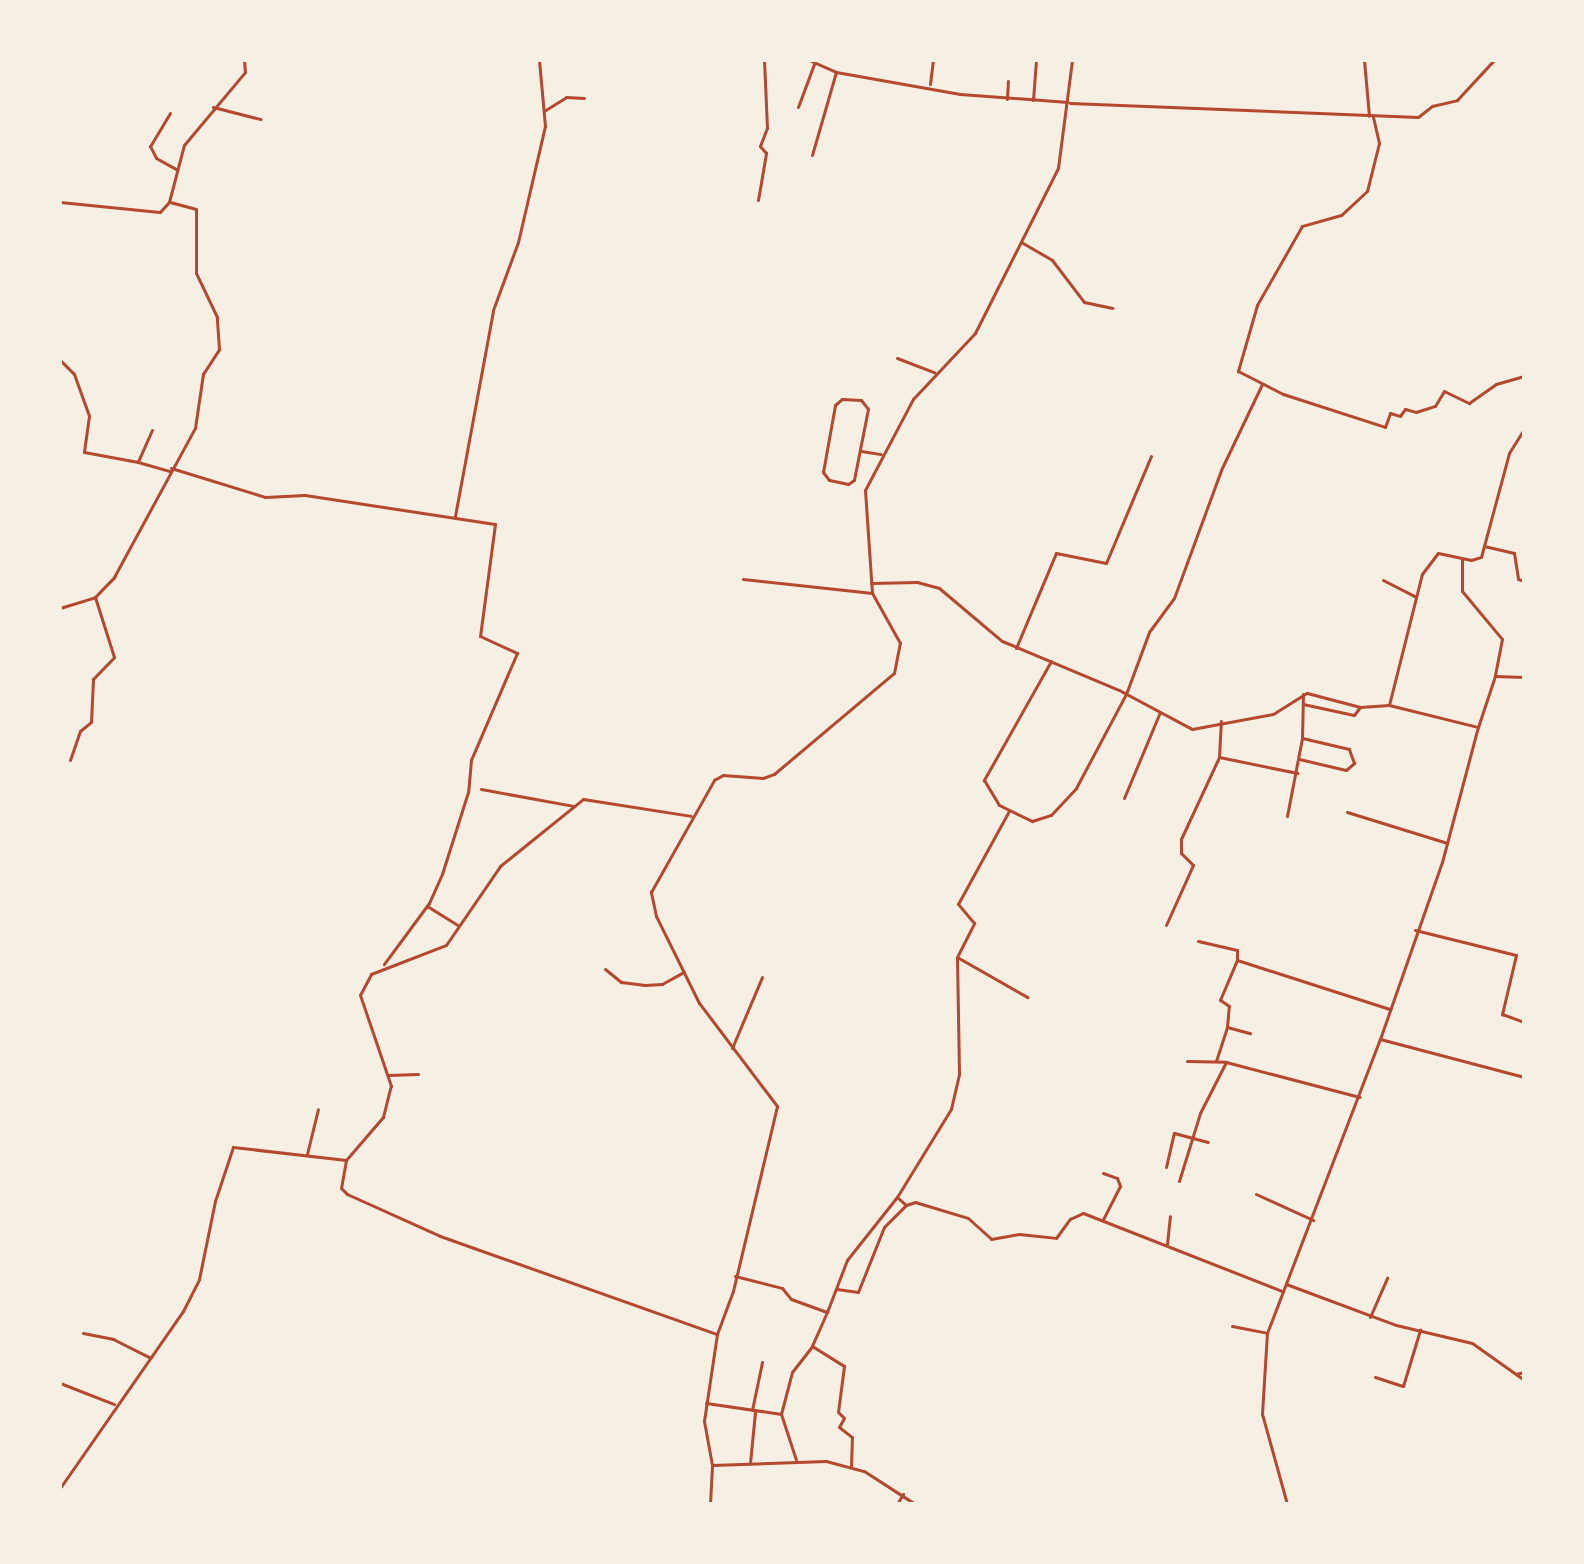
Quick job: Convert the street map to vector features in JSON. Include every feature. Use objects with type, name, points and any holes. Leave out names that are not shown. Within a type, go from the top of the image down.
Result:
[{"type":"street","points":[[60,202],[148,214],[160,212],[169,202],[184,145],[245,72],[244,60]]},
{"type":"street","points":[[455,517],[493,310],[518,242],[544,111],[539,60]]},
{"type":"street","points":[[758,200],[766,153],[760,146],[767,128],[764,60]]},
{"type":"street","points":[[809,60],[836,72],[1007,99],[1193,104],[1371,117],[1422,116],[1432,106],[1454,102],[1494,60]]},
{"type":"street","points":[[930,86],[933,60]]},
{"type":"street","points":[[1033,101],[1036,60]]},
{"type":"street","points":[[710,1504],[712,1465],[706,1403],[717,1334],[735,1276],[777,1106],[711,1024],[650,898],[718,776],[774,774],[894,673],[900,643],[872,593],[863,497],[883,454],[934,372],[975,333],[1058,168],[1069,102],[1072,60]]},
{"type":"street","points":[[1364,60],[1371,117],[1379,143],[1364,196],[1341,215],[1304,224],[1257,305],[1238,370],[1262,384],[1313,400],[1350,420],[1385,427],[1390,413],[1400,416],[1405,409],[1416,412],[1435,406],[1444,391],[1469,403],[1496,384],[1524,376]]},
{"type":"street","points":[[798,107],[814,64]]},
{"type":"street","points":[[812,155],[836,72]]},
{"type":"street","points":[[1007,99],[1008,81]]},
{"type":"street","points":[[544,111],[566,97],[584,98]]},
{"type":"street","points":[[213,107],[260,119]]},
{"type":"street","points":[[170,113],[150,146],[156,158],[176,169]]},
{"type":"street","points":[[60,608],[95,597],[120,566],[195,428],[203,374],[219,349],[221,333],[196,273],[196,209],[169,202]]},
{"type":"street","points":[[1021,242],[1052,260],[1084,302],[1112,308]]},
{"type":"street","points":[[897,358],[934,372]]},
{"type":"street","points":[[60,360],[74,374],[89,416],[84,452],[138,462],[265,497],[305,495],[495,524],[480,636],[517,653],[481,729],[454,845],[427,906],[384,965],[371,974],[360,995],[388,1075],[388,1108],[346,1160],[341,1188],[347,1194],[440,1236],[717,1334]]},
{"type":"street","points":[[1051,661],[985,772],[984,787],[1009,811],[1032,821],[1051,815],[1076,788],[1126,694],[1149,632],[1174,598],[1221,470],[1262,384]]},
{"type":"street","points":[[842,399],[867,405],[861,451],[852,483],[823,475],[835,405],[842,399]]},
{"type":"street","points":[[1389,705],[1416,597],[1431,557],[1443,552],[1477,560],[1484,546],[1509,453],[1524,429]]},
{"type":"street","points":[[138,462],[152,430]]},
{"type":"street","points":[[861,451],[883,454]]},
{"type":"street","points":[[1016,648],[1056,553],[1106,563],[1151,456]]},
{"type":"street","points":[[1484,546],[1514,553],[1518,579],[1524,581]]},
{"type":"street","points":[[1287,1504],[1262,1414],[1267,1333],[1359,1097],[1447,843],[1495,676],[1502,639],[1462,591],[1462,558]]},
{"type":"street","points":[[743,579],[872,593]]},
{"type":"street","points":[[1383,580],[1416,597]]},
{"type":"street","points":[[871,583],[917,582],[939,588],[1016,648],[1126,694],[1192,729],[1221,721],[1278,713],[1303,694]]},
{"type":"street","points":[[70,760],[80,731],[91,722],[93,679],[114,657],[95,597]]},
{"type":"street","points":[[1495,676],[1524,677]]},
{"type":"street","points":[[1303,694],[1360,707],[1389,705],[1478,727]]},
{"type":"street","points":[[1287,816],[1302,738],[1303,694]]},
{"type":"street","points":[[1303,704],[1354,715],[1360,707]]},
{"type":"street","points":[[1124,798],[1160,712]]},
{"type":"street","points":[[1166,925],[1193,865],[1181,853],[1181,839],[1219,757],[1221,721]]},
{"type":"street","points":[[1299,759],[1346,770],[1355,758],[1349,749],[1302,738]]},
{"type":"street","points":[[1219,757],[1297,773]]},
{"type":"street","points":[[481,789],[574,806]]},
{"type":"street","points":[[384,965],[437,951],[459,926],[500,866],[588,798],[693,817]]},
{"type":"street","points":[[797,1461],[781,1414],[792,1372],[812,1346],[847,1260],[897,1197],[951,1109],[959,1073],[957,957],[974,923],[958,904],[1009,811]]},
{"type":"street","points":[[1347,812],[1447,843]]},
{"type":"street","points":[[427,906],[459,926]]},
{"type":"street","points":[[1415,930],[1516,955],[1502,1014],[1524,1022]]},
{"type":"street","points":[[1198,941],[1237,950],[1237,960],[1220,1000],[1229,1006],[1227,1027],[1216,1061]]},
{"type":"street","points":[[957,957],[1027,997]]},
{"type":"street","points":[[1237,960],[1390,1009]]},
{"type":"street","points":[[605,969],[621,982],[645,985],[662,984],[684,972]]},
{"type":"street","points":[[732,1048],[762,977]]},
{"type":"street","points":[[1227,1027],[1250,1033]]},
{"type":"street","points":[[1380,1039],[1524,1077]]},
{"type":"street","points":[[1187,1061],[1226,1062],[1359,1097]]},
{"type":"street","points":[[1179,1181],[1226,1062]]},
{"type":"street","points":[[388,1075],[418,1074]]},
{"type":"street","points":[[307,1154],[318,1109]]},
{"type":"street","points":[[1166,1167],[1172,1135],[1208,1142]]},
{"type":"street","points":[[60,1488],[114,1404],[151,1358],[199,1279],[215,1201],[233,1147],[346,1160]]},
{"type":"street","points":[[1103,1173],[1117,1178],[1120,1186],[1103,1220]]},
{"type":"street","points":[[1256,1194],[1313,1220]]},
{"type":"street","points":[[897,1197],[906,1205]]},
{"type":"street","points":[[837,1289],[858,1292],[884,1227],[906,1205],[915,1202],[968,1218],[991,1239],[1019,1234],[1056,1238],[1079,1213],[1167,1244],[1282,1291]]},
{"type":"street","points":[[1167,1244],[1170,1216]]},
{"type":"street","points":[[735,1276],[782,1288],[791,1299],[827,1312]]},
{"type":"street","points":[[1370,1317],[1387,1278]]},
{"type":"street","points":[[1286,1284],[1370,1317],[1472,1343],[1524,1380]]},
{"type":"street","points":[[1232,1326],[1267,1333]]},
{"type":"street","points":[[1375,1377],[1403,1386],[1420,1330]]},
{"type":"street","points":[[83,1333],[113,1339],[151,1358]]},
{"type":"street","points":[[812,1346],[844,1366],[838,1412],[844,1418],[839,1427],[852,1437],[851,1466]]},
{"type":"street","points":[[750,1463],[762,1362]]},
{"type":"street","points":[[1516,1374],[1524,1372]]},
{"type":"street","points":[[60,1383],[114,1404]]},
{"type":"street","points":[[706,1403],[781,1414]]},
{"type":"street","points":[[712,1465],[797,1461],[851,1466],[903,1494],[915,1504]]},
{"type":"street","points":[[897,1504],[903,1494]]}]
